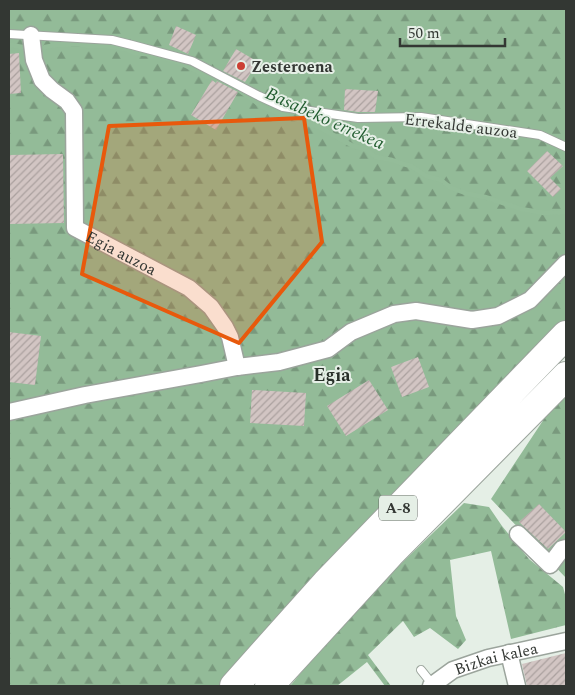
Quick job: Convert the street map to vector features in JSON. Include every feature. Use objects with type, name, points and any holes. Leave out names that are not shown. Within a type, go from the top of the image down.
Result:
[{"type":"highway","name":"A-8","points":[[234,686],[326,583],[566,335]]},
{"type":"highway","name":"A-8","points":[[270,686],[390,554],[566,376]]},
{"type":"street","name":"Egia auzoa","points":[[31,35],[34,60],[42,80],[67,101],[74,111],[75,228],[188,288],[204,301],[211,307],[225,327],[230,337],[237,366]]},
{"type":"street","points":[[9,412],[85,395],[237,366],[279,362],[328,348],[351,332],[394,314],[416,311],[472,320],[498,316],[530,300],[566,263]]},
{"type":"street","points":[[518,534],[550,565],[562,549],[566,548]]},
{"type":"street","name":"Bizkai kalea","points":[[432,686],[453,670],[488,658],[566,641]]},
{"type":"street","points":[[509,653],[517,686]]},
{"type":"lane","name":"Errekalde auzoa","points":[[9,34],[112,40],[192,61],[283,107],[358,118],[421,117],[540,135],[566,147]]},
{"type":"lane","points":[[422,670],[432,686]]},
{"type":"highlighted area","points":[[304,118],[322,242],[239,343],[82,274],[109,126]]},
{"type":"green space","points":[[9,9],[566,9],[566,332],[234,686],[9,686]]},
{"type":"green space","points":[[566,393],[566,578],[491,499],[552,407]]},
{"type":"green space","points":[[464,503],[489,507],[529,559],[563,587],[566,598],[566,625],[511,639],[491,551],[450,560],[456,616],[466,640],[458,649],[430,628],[414,637],[403,621],[368,655],[391,686],[385,686],[367,662],[337,686],[290,686],[352,611]]},
{"type":"building","points":[[176,26],[196,35],[188,54],[169,45]]},
{"type":"building","name":"Zesteroena","points":[[236,49],[258,62],[245,82],[223,71]]},
{"type":"building","points":[[19,53],[21,93],[9,94],[9,54]]},
{"type":"building","points":[[212,80],[238,92],[216,130],[191,115]]},
{"type":"building","points":[[345,89],[378,91],[375,112],[344,110]]},
{"type":"building","points":[[547,151],[563,166],[550,178],[561,189],[553,197],[527,171]]},
{"type":"building","points":[[63,154],[64,223],[9,224],[9,155]]},
{"type":"building","points":[[9,332],[41,336],[35,385],[9,382]]},
{"type":"building","points":[[418,357],[429,387],[402,397],[391,367]]},
{"type":"building","points":[[369,380],[388,410],[346,436],[327,406]]},
{"type":"building","points":[[252,390],[306,393],[304,426],[250,423]]},
{"type":"building","points":[[539,504],[566,532],[548,549],[519,522]]},
{"type":"building","points":[[566,653],[566,686],[527,686],[522,664]]},
{"type":"waterway","name":"Basabeko errekea","points":[[45,47],[79,44],[105,46],[126,49],[134,53],[156,55],[184,65],[207,77],[215,78],[237,89],[264,108],[319,127],[353,146],[365,149],[376,157],[411,166],[426,176],[441,180],[451,188],[521,209],[544,213],[566,212]]},
{"type":"waterway","name":"Basabeko errekea","points":[[9,45],[23,47]]},
{"type":"place","name":"Zesteroena","points":[[241,66]]},
{"type":"district","name":"Egia","points":[[332,375]]}]
